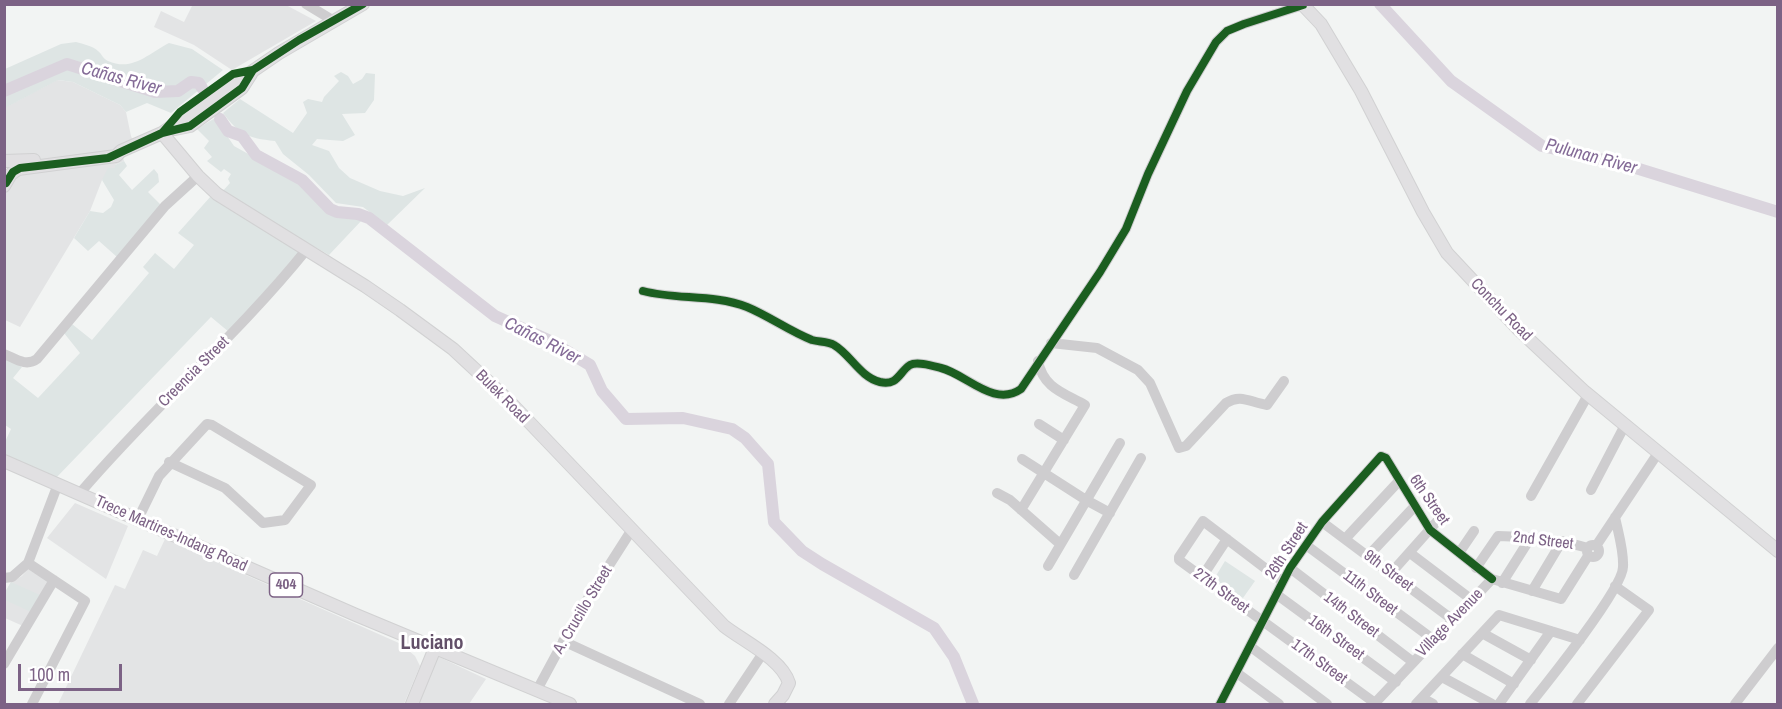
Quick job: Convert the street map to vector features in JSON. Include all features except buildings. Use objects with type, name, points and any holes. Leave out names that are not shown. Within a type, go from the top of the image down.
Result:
[{"type":"main road","points":[[5,184],[13,172],[21,168],[116,156],[121,151],[162,133],[288,47],[363,4]]},
{"type":"main road","name":"Conchu Road","points":[[1303,5],[1322,24],[1350,72],[1433,231],[1447,253],[1519,330],[1588,395],[1778,551]]},
{"type":"main road","name":"Bulek Road","points":[[162,133],[198,176],[224,200],[307,249],[392,304],[453,349],[508,401],[724,626],[763,653],[782,670],[789,683],[775,705]]},
{"type":"main road","points":[[4,161],[65,157],[114,149],[121,151]]},
{"type":"main road","points":[[4,170],[5,184]]},
{"type":"main road","name":"Trece Martires-Indang Road","points":[[4,461],[570,705]]},
{"type":"main road","points":[[412,705],[435,648]]},
{"type":"street","points":[[306,4],[334,21]]},
{"type":"street","points":[[643,291],[666,296],[711,298],[748,307],[814,340],[834,344],[867,375],[877,381],[892,381],[902,375],[910,365],[916,364],[944,368],[993,394],[1017,392],[1100,272],[1125,230],[1148,174],[1187,91],[1216,42],[1227,31],[1303,5]]},
{"type":"street","points":[[4,354],[25,363],[31,363],[37,359],[165,207],[198,176]]},
{"type":"street","name":"Creencia Street","points":[[80,493],[149,417],[221,346],[282,280],[307,249]]},
{"type":"street","points":[[1051,343],[1097,348],[1138,370],[1150,383],[1179,448],[1186,447],[1233,398],[1242,398],[1267,405],[1284,381]]},
{"type":"street","points":[[1021,510],[1085,405],[1049,385],[1040,374],[1038,362]]},
{"type":"street","points":[[1532,496],[1588,395]]},
{"type":"street","points":[[138,519],[156,479],[169,462],[205,425],[209,424],[310,483],[310,487],[285,520],[261,523],[225,488],[169,462]]},
{"type":"street","points":[[1039,424],[1064,440]]},
{"type":"street","points":[[1591,490],[1625,425]]},
{"type":"street","points":[[1048,566],[1119,443]]},
{"type":"street","points":[[1591,550],[1616,517],[1658,453]]},
{"type":"street","name":"6th Street","points":[[1381,454],[1430,530],[1476,568],[1497,581]]},
{"type":"street","name":"26th Street","points":[[1225,703],[1237,673],[1290,568],[1322,522],[1381,454]]},
{"type":"street","points":[[1074,575],[1141,458]]},
{"type":"street","points":[[1022,459],[1086,501],[1110,513]]},
{"type":"street","points":[[1345,539],[1399,481]]},
{"type":"street","points":[[4,578],[12,577],[28,563],[58,484]]},
{"type":"street","points":[[997,493],[1021,510],[1060,544]]},
{"type":"street","points":[[1368,556],[1415,506]]},
{"type":"street","points":[[1530,705],[1580,640],[1615,586],[1623,569],[1616,517]]},
{"type":"street","points":[[1391,573],[1440,518]]},
{"type":"street","name":"27th Street","points":[[1227,539],[1204,521],[1200,523],[1179,560],[1263,621]]},
{"type":"street","name":"9th Street","points":[[1322,522],[1453,620]]},
{"type":"street","name":"A. Crucillo Street","points":[[537,690],[562,641],[631,531]]},
{"type":"street","points":[[1459,554],[1474,531]]},
{"type":"street","name":"2nd Street","points":[[1476,568],[1498,536],[1562,541],[1591,550]]},
{"type":"street","points":[[1497,581],[1531,537]]},
{"type":"street","points":[[1202,577],[1227,539],[1282,581]]},
{"type":"street","points":[[1532,591],[1562,541]]},
{"type":"street","name":"11th Street","points":[[1306,545],[1434,640]]},
{"type":"street","name":"Village Avenue","points":[[1375,704],[1472,600],[1497,581],[1561,599],[1591,550]]},
{"type":"street","points":[[1410,553],[1472,600]]},
{"type":"street","points":[[28,563],[85,601],[32,705]]},
{"type":"street","name":"14th Street","points":[[1290,568],[1413,662]]},
{"type":"street","points":[[4,664],[54,580]]},
{"type":"street","points":[[1577,705],[1649,610],[1615,586]]},
{"type":"street","name":"16th Street","points":[[1276,594],[1396,682]]},
{"type":"street","points":[[1433,705],[1419,701],[1499,615],[1580,640]]},
{"type":"street","name":"17th Street","points":[[1263,621],[1375,704]]},
{"type":"street","points":[[1499,705],[1551,631]]},
{"type":"street","points":[[1482,633],[1531,660]]},
{"type":"street","points":[[562,641],[700,705]]},
{"type":"street","points":[[1251,647],[1327,705]]},
{"type":"street","points":[[1735,705],[1778,648]]},
{"type":"street","points":[[729,705],[763,653]]},
{"type":"street","points":[[1462,654],[1514,684]]},
{"type":"street","points":[[1237,673],[1279,705]]},
{"type":"street","points":[[1442,676],[1492,705]]},
{"type":"shaded area","points":[[193,4],[286,5],[316,21],[232,70],[194,45],[154,27],[161,11],[184,22]]},
{"type":"shaded area","points":[[76,42],[88,45],[108,61],[117,64],[133,63],[169,43],[192,49],[223,70],[171,113],[147,103],[126,112],[120,105],[73,82],[58,80],[5,108],[5,69],[61,44]]},
{"type":"shaded area","points":[[341,72],[348,76],[353,84],[362,79],[366,73],[375,74],[374,100],[365,113],[342,114],[355,135],[343,141],[317,139],[312,145],[329,151],[339,168],[350,178],[380,191],[403,196],[425,188],[387,225],[363,207],[336,203],[309,175],[283,154],[275,141],[245,134],[234,126],[223,113],[240,99],[293,133],[307,113],[303,102],[308,99],[322,102],[339,81],[334,76]]},
{"type":"shaded area","points":[[57,80],[73,82],[120,105],[126,112],[135,146],[121,151],[124,161],[115,165],[115,168],[102,180],[90,211],[20,327],[5,320],[4,186],[10,164],[5,163],[4,108]]},
{"type":"shaded area","points":[[215,118],[234,146],[300,183],[334,215],[362,220],[329,255],[221,193],[230,183],[228,179],[231,174],[224,169],[221,172],[207,161],[212,157],[204,148],[209,141],[197,129]]},
{"type":"shaded area","points":[[124,161],[127,166],[119,175],[132,190],[154,169],[158,174],[159,182],[148,192],[162,206],[117,257],[99,241],[88,251],[74,238],[90,211],[103,213],[111,207],[114,200],[102,180],[108,168],[115,168],[115,165]]},
{"type":"shaded area","points":[[211,196],[300,251],[229,332],[211,317],[55,479],[5,455],[5,442],[11,429],[5,425],[4,357],[22,367],[13,378],[38,398],[80,353],[64,333],[72,324],[92,340],[149,273],[143,267],[155,253],[174,269],[194,245],[178,233]]},
{"type":"shaded area","points":[[75,503],[128,526],[106,579],[47,538]]},
{"type":"shaded area","points":[[165,539],[401,644],[415,656],[420,666],[404,704],[58,704],[115,585],[125,589],[143,550],[157,556]]},
{"type":"shaded area","points":[[1225,561],[1255,581],[1243,598],[1214,579]]},
{"type":"shaded area","points":[[28,569],[50,582],[23,626],[5,618],[4,594],[11,582],[22,576]]},
{"type":"shaded area","points":[[11,582],[40,595],[31,612],[5,600],[4,594]]},
{"type":"shaded area","points":[[437,656],[486,679],[469,704],[418,704]]},
{"type":"waterway","name":"Pulunan River","points":[[1380,4],[1451,81],[1542,146],[1626,165],[1778,212]]},
{"type":"waterway","name":"Cañas River","points":[[4,91],[67,64],[155,92],[178,91],[191,82],[199,83],[202,88]]},
{"type":"waterway","name":"Cañas River","points":[[220,119],[228,131],[242,136],[256,155],[302,180],[330,209],[369,218],[495,316],[548,340],[590,365],[602,391],[626,419],[683,418],[732,429],[745,438],[768,464],[774,522],[802,551],[934,628],[954,657],[973,704]]},
{"type":"cycle path","points":[[162,133],[180,112],[233,74],[253,70],[299,40],[363,4]]},
{"type":"cycle path","points":[[643,291],[721,300],[747,307],[812,340],[834,345],[867,375],[880,382],[891,382],[910,365],[921,364],[951,371],[990,392],[1001,395],[1011,394],[1021,389],[1100,272],[1126,229],[1148,174],[1187,91],[1216,42],[1227,31],[1303,5]]},
{"type":"cycle path","points":[[6,183],[13,172],[20,168],[108,158],[162,133],[190,126],[242,88],[253,70]]},
{"type":"cycle path","points":[[1220,704],[1290,568],[1322,522],[1381,456],[1386,458],[1430,530],[1492,579]]},
{"type":"district","name":"Luciano","points":[[432,644]]}]
